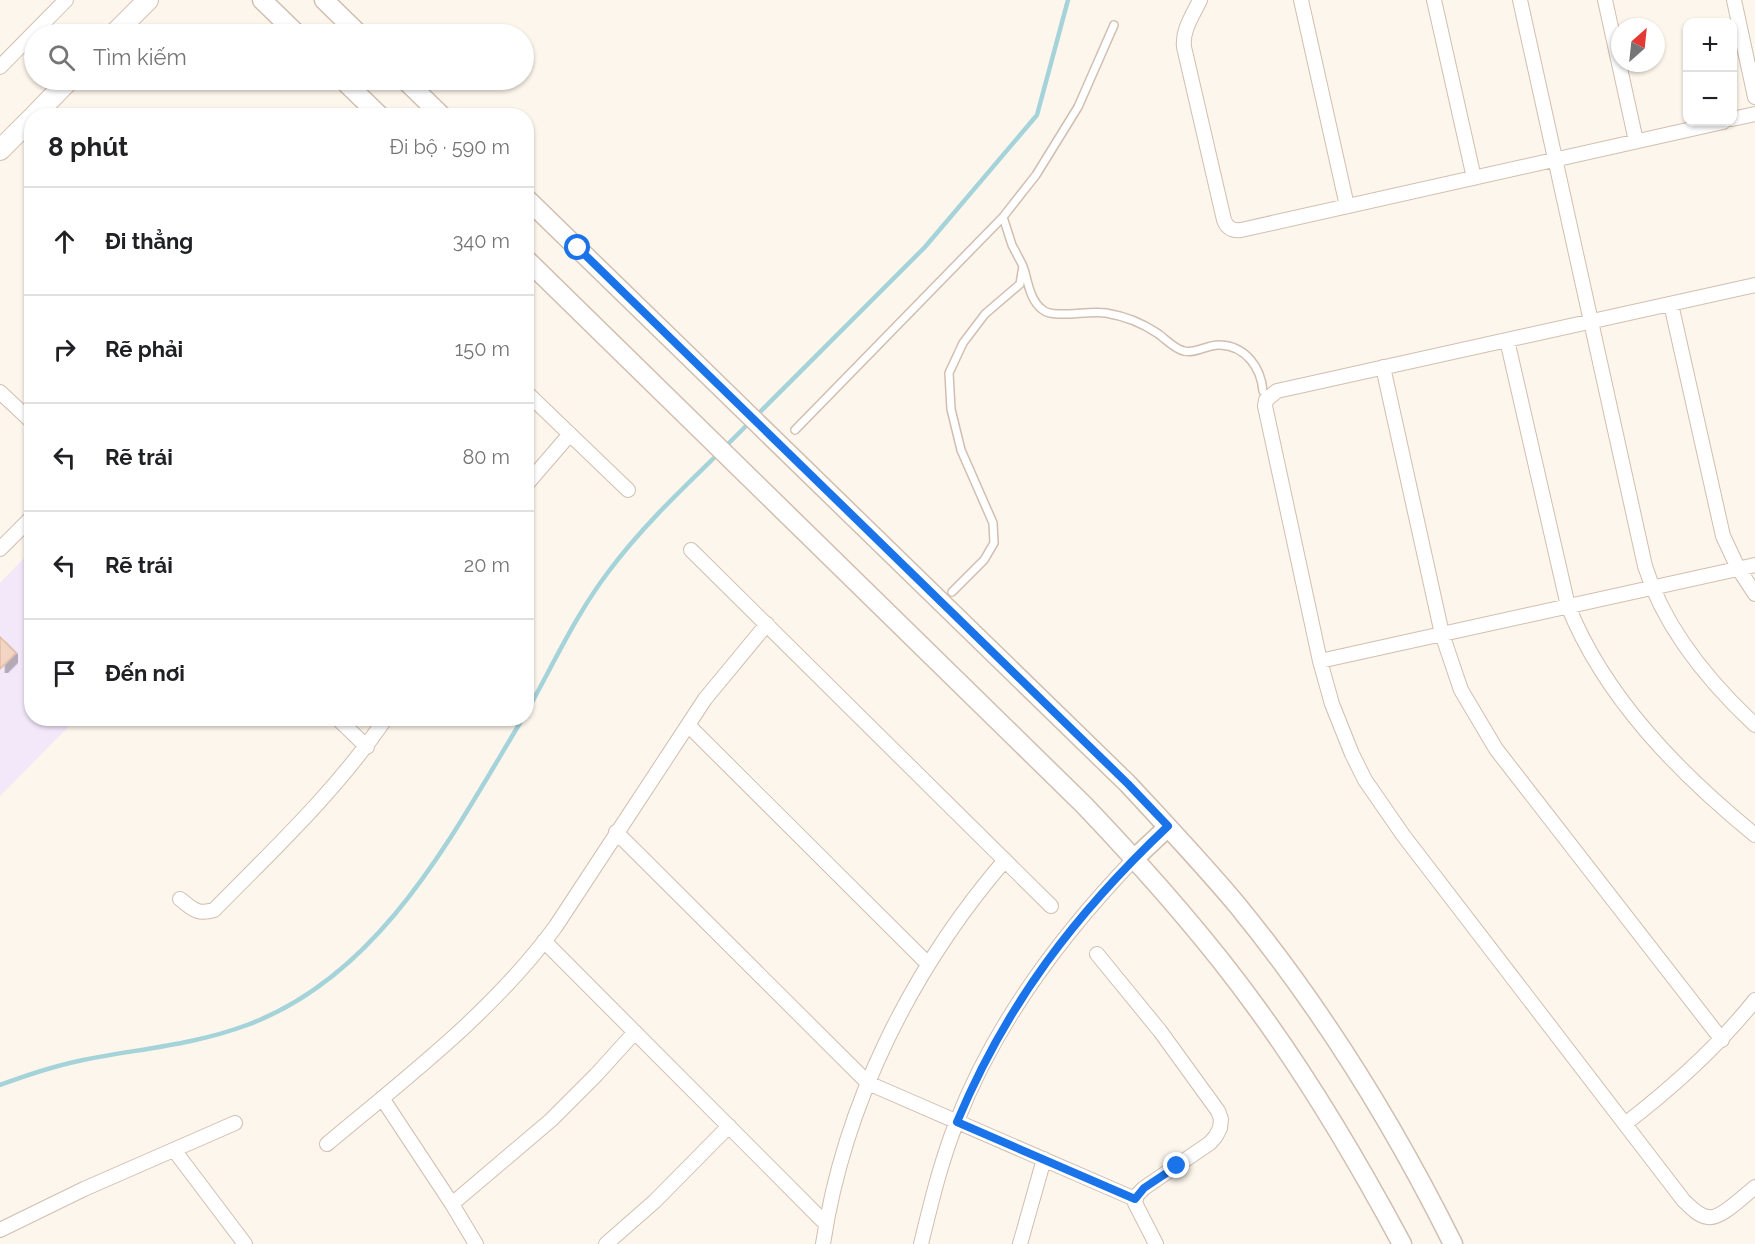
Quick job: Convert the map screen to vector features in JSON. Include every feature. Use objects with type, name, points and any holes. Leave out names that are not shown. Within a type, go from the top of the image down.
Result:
[{"type":"main road","points":[[124,24],[148,0]]},
{"type":"main road","points":[[42,108],[59,90]]},
{"type":"main road","points":[[0,150],[24,126]]},
{"type":"street","points":[[42,24],[66,0]]},
{"type":"street","points":[[261,0],[286,24]]},
{"type":"street","points":[[324,0],[349,24]]},
{"type":"street","points":[[1200,0],[1185,29],[1184,47],[1226,225],[1233,230],[1705,126]]},
{"type":"street","points":[[1300,0],[1347,206]]},
{"type":"street","points":[[1434,0],[1473,178]]},
{"type":"street","points":[[1520,0],[1645,566],[1652,588],[1665,615],[1684,644],[1755,725]]},
{"type":"street","points":[[1605,0],[1636,141]]},
{"type":"street","points":[[1734,0],[1755,97]]},
{"type":"street","points":[[0,67],[24,43]]},
{"type":"street","points":[[353,90],[372,108]]},
{"type":"street","points":[[415,90],[434,108]]},
{"type":"street","points":[[1737,118],[1755,114]]},
{"type":"street","points":[[534,206],[1128,784],[1168,826],[1239,908],[1328,1028],[1377,1106],[1453,1244]]},
{"type":"street","points":[[534,267],[1076,797],[1135,858],[1214,951],[1262,1016],[1334,1123],[1402,1244]]},
{"type":"street","points":[[1755,285],[1277,391],[1266,399],[1265,406],[1320,661],[1341,730],[1365,780],[1684,1201],[1700,1215],[1709,1218],[1718,1216],[1755,1187]]},
{"type":"street","points":[[1671,304],[1724,536],[1738,568],[1755,594]]},
{"type":"street","points":[[1507,340],[1568,606],[1579,632],[1593,658],[1627,706],[1686,773],[1755,835]]},
{"type":"street","points":[[1383,368],[1442,634],[1461,690],[1496,749],[1722,1040]]},
{"type":"street","points":[[0,392],[24,414]]},
{"type":"street","points":[[534,400],[628,490]]},
{"type":"street","points":[[534,475],[570,434]]},
{"type":"street","points":[[0,549],[24,525]]},
{"type":"street","points":[[691,550],[1051,906]]},
{"type":"street","points":[[1320,661],[1755,565]]},
{"type":"street","points":[[327,1144],[466,1025],[505,987],[544,941],[688,725],[732,664],[767,624]]},
{"type":"street","points":[[688,725],[928,964]]},
{"type":"street","points":[[345,726],[367,747]]},
{"type":"street","points":[[180,899],[195,910],[204,913],[214,910],[313,809],[367,747],[381,726]]},
{"type":"street","points":[[921,1244],[932,1198],[957,1122],[996,1038],[1021,998],[1081,917],[1168,826]]},
{"type":"street","points":[[616,832],[868,1083],[1135,1199]]},
{"type":"street","points":[[823,1244],[839,1168],[868,1083],[897,1020],[928,964],[961,915],[1005,860]]},
{"type":"street","points":[[544,941],[826,1224]]},
{"type":"street","points":[[1097,954],[1185,1065],[1218,1111],[1221,1119],[1216,1136],[1210,1143],[1144,1188],[1135,1199]]},
{"type":"street","points":[[1625,1124],[1694,1069],[1755,1000]]},
{"type":"street","points":[[452,1204],[551,1120],[635,1032]]},
{"type":"street","points":[[382,1098],[476,1244]]},
{"type":"street","points":[[0,1230],[234,1123]]},
{"type":"street","points":[[613,1241],[729,1126]]},
{"type":"street","points":[[174,1150],[245,1244]]},
{"type":"street","points":[[1020,1244],[1044,1159]]},
{"type":"street","points":[[1135,1199],[1137,1208],[1156,1244]]},
{"type":"lane","points":[[795,430],[1003,217],[1036,175],[1078,107],[1114,25]]},
{"type":"lane","points":[[1003,217],[1012,245],[1023,266],[1033,299],[1043,310],[1053,315],[1086,311],[1129,318],[1185,352],[1219,345],[1232,348],[1253,361],[1262,380],[1263,391]]},
{"type":"lane","points":[[952,592],[984,560],[994,543],[993,523],[961,450],[951,409],[949,373],[963,343],[985,314],[1020,284],[1023,266]]},
{"type":"shaded area","points":[[24,558],[24,726],[69,726],[0,796],[0,583]]},
{"type":"building","points":[[0,637],[16,653],[0,669]]},
{"type":"waterway","points":[[756,416],[925,247],[1037,115],[1068,0]]},
{"type":"waterway","points":[[724,448],[750,422]]},
{"type":"waterway","points":[[534,698],[575,622],[621,555],[675,496],[718,454]]},
{"type":"waterway","points":[[0,1085],[72,1062],[186,1042],[227,1032],[295,1002],[337,972],[375,937],[409,897],[469,808],[518,726]]},
{"type":"route","points":[[578,248],[1128,784],[1168,826],[1110,883],[1052,954],[996,1038],[957,1122],[1135,1199],[1140,1191],[1177,1166]]}]
